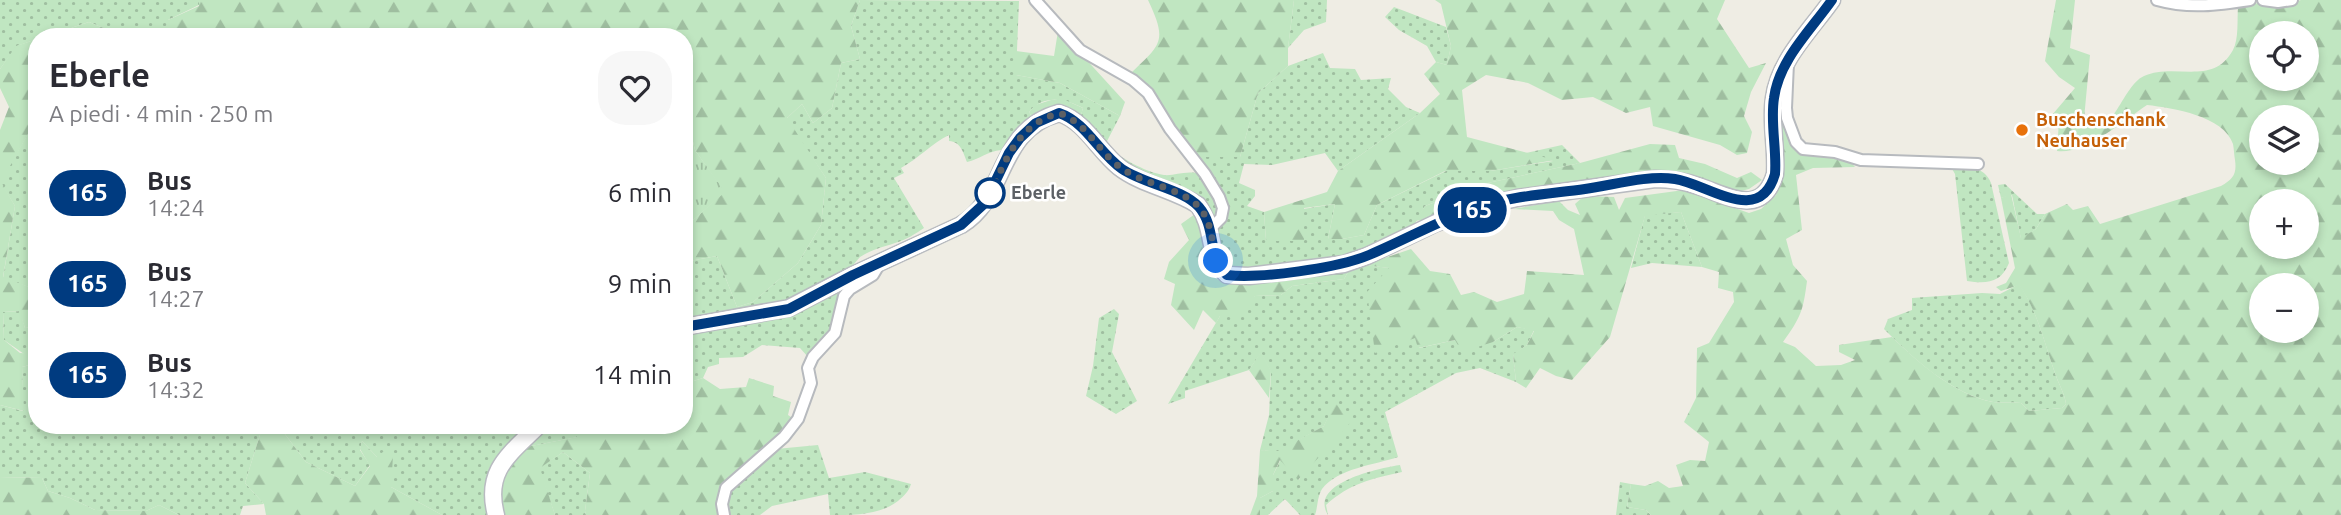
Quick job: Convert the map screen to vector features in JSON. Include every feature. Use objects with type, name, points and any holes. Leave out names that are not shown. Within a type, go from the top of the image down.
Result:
[{"type":"main road","points":[[693,325],[789,309],[969,220],[985,203],[1009,153],[1020,138],[1036,123],[1059,113],[1069,116],[1079,124],[1120,167],[1198,205],[1210,229],[1216,261],[1227,275],[1344,264],[1446,219],[1478,207],[1517,198],[1655,179],[1675,179],[1734,200],[1750,200],[1763,194],[1772,185],[1775,174],[1773,100],[1777,80],[1787,61],[1832,0]]},
{"type":"main road","points":[[496,515],[491,490],[493,481],[508,456],[531,434]]},
{"type":"street","points":[[1035,0],[1080,50],[1133,79],[1148,93],[1170,129],[1219,197],[1223,208],[1221,218],[1210,229]]},
{"type":"street","points":[[2157,0],[2178,5],[2203,6],[2250,0]]},
{"type":"street","points":[[2263,0],[2292,0]]},
{"type":"street","points":[[1787,61],[1790,68],[1787,118],[1796,142],[1803,149],[1835,152],[1861,160],[1978,164]]},
{"type":"street","points":[[724,515],[722,504],[726,488],[784,437],[798,419],[811,383],[808,368],[813,357],[835,333],[844,296],[850,289],[873,275],[881,262]]},
{"type":"green space","points":[[0,0],[199,0],[199,5],[168,20],[168,28],[104,28],[89,22],[71,28],[28,28],[28,42],[17,46],[0,69]]},
{"type":"green space","points":[[199,0],[860,0],[851,26],[860,59],[841,63],[832,108],[813,123],[802,104],[787,118],[826,178],[821,225],[798,263],[753,302],[737,307],[717,256],[693,260],[693,220],[724,192],[695,150],[693,142],[693,28],[168,28],[168,20],[199,6]]},
{"type":"green space","points":[[860,0],[1019,1],[1016,75],[1060,83],[1120,116],[1105,145],[1148,171],[1164,175],[1196,173],[1199,157],[1240,157],[1258,93],[1288,66],[1323,53],[1330,68],[1355,69],[1361,80],[1391,78],[1388,89],[1406,107],[1420,113],[1338,171],[1325,153],[1272,165],[1244,164],[1239,183],[1255,190],[1255,196],[1247,206],[1264,212],[1266,241],[1304,240],[1303,209],[1335,204],[1328,239],[1364,235],[1377,205],[1446,171],[1490,171],[1553,161],[1526,153],[1562,145],[1580,163],[1483,184],[1425,206],[1413,227],[1368,250],[1345,258],[1235,269],[1223,262],[1215,222],[1202,201],[1183,188],[1121,161],[1102,143],[1081,115],[1083,108],[1069,102],[1048,100],[1029,112],[1032,117],[1001,150],[967,162],[959,145],[949,141],[949,135],[901,168],[904,173],[894,178],[924,228],[914,235],[860,257],[849,270],[813,292],[771,306],[693,320],[693,260],[717,256],[737,307],[753,302],[798,263],[821,225],[826,178],[786,119],[802,104],[813,123],[832,108],[841,63],[860,59],[851,26]]},
{"type":"green space","points":[[1148,0],[1294,0],[1288,66],[1258,93],[1240,157],[1199,157],[1130,74],[1149,56],[1158,42],[1158,25]]},
{"type":"green space","points":[[1294,0],[1327,0],[1326,22],[1304,30],[1288,48]]},
{"type":"green space","points":[[1435,0],[1725,0],[1717,19],[1749,68],[1766,63],[1751,92],[1744,116],[1752,132],[1747,153],[1737,155],[1720,145],[1653,126],[1650,107],[1626,113],[1593,97],[1562,100],[1528,83],[1486,75],[1462,90],[1467,137],[1555,160],[1490,171],[1445,171],[1377,205],[1364,235],[1328,239],[1335,204],[1304,208],[1304,241],[1266,241],[1264,212],[1327,192],[1338,171],[1420,113],[1440,94],[1424,74],[1436,62],[1447,65],[1451,46],[1441,4]]},
{"type":"green space","points":[[2056,0],[2075,0],[2070,48],[2090,55],[2084,119],[2114,114],[2131,87],[2144,76],[2168,71],[2204,71],[2225,61],[2236,40],[2238,7],[2253,3],[2282,6],[2301,0],[2341,0],[2341,515],[1651,515],[1646,510],[1627,507],[1631,484],[1645,486],[1658,481],[1669,488],[1683,486],[1676,465],[1690,460],[1705,461],[1709,442],[1684,422],[1696,398],[1697,348],[1709,343],[1734,302],[1733,292],[1718,288],[1719,272],[1702,267],[1681,212],[1645,216],[1610,337],[1572,380],[1540,368],[1526,388],[1516,382],[1513,354],[1527,345],[1534,331],[1517,327],[1493,342],[1462,352],[1455,340],[1418,348],[1415,338],[1375,353],[1367,292],[1389,268],[1364,265],[1411,249],[1430,271],[1450,274],[1461,295],[1474,292],[1497,302],[1524,294],[1527,271],[1584,275],[1574,229],[1559,220],[1553,211],[1513,209],[1559,201],[1568,210],[1580,215],[1575,204],[1584,196],[1614,197],[1619,210],[1625,198],[1684,190],[1749,213],[1761,209],[1776,195],[1784,160],[1781,120],[1784,120],[1794,146],[1848,159],[1855,167],[1813,168],[1796,175],[1802,230],[1786,239],[1793,265],[1807,281],[1800,313],[1783,342],[1795,347],[1816,366],[1841,365],[1855,360],[1839,352],[1839,345],[1892,337],[1926,367],[1965,393],[1993,402],[2021,403],[2029,411],[2062,408],[2066,404],[2064,396],[2026,295],[2019,285],[2001,291],[1996,287],[2006,283],[2015,268],[2001,198],[2011,194],[2021,238],[2036,229],[2045,214],[2067,204],[2073,210],[2088,206],[2100,224],[2221,186],[2233,176],[2235,165],[2233,144],[2228,134],[2209,120],[2170,108],[2147,105],[2092,142],[2068,151],[2057,151],[2059,121],[2052,115],[2075,88],[2059,77],[2045,61]]},
{"type":"green space","points":[[1394,7],[1446,27],[1451,46],[1447,65],[1436,62],[1427,46],[1399,30],[1385,17]]},
{"type":"green space","points":[[89,22],[104,28],[71,28]]},
{"type":"green space","points":[[1058,31],[1074,52],[1083,56],[1125,102],[1120,116],[1060,83],[1016,75],[1016,51],[1054,56]]},
{"type":"green space","points":[[28,42],[28,134],[1,182],[15,206],[3,277],[28,287],[28,328],[25,328],[19,311],[3,312],[4,340],[20,353],[28,354],[28,365],[22,367],[24,411],[0,405],[0,130],[9,107],[0,88],[0,69],[16,46]]},
{"type":"green space","points":[[1051,100],[1065,100],[1083,108],[1081,115],[1068,108],[1056,107],[1032,117],[1029,112],[1035,105]]},
{"type":"green space","points":[[28,134],[28,287],[3,278],[15,206],[0,182]]},
{"type":"green space","points":[[693,142],[695,150],[725,192],[693,220]]},
{"type":"green space","points":[[1650,144],[1675,145],[1679,158],[1705,164],[1737,178],[1751,172],[1762,180],[1749,189],[1737,192],[1691,176],[1415,221],[1425,206],[1483,184],[1580,163]]},
{"type":"green space","points":[[1951,167],[1979,170],[1991,183],[2009,263],[2002,275],[1992,281],[1967,281],[1955,174]]},
{"type":"green space","points":[[2005,184],[2037,214],[2045,214],[2036,229],[2021,239],[2012,195],[2001,198],[1998,185]]},
{"type":"green space","points":[[1681,212],[1702,267],[1652,263],[1631,268],[1645,215]]},
{"type":"green space","points":[[1195,214],[1203,232],[1210,271],[1219,280],[1243,282],[1348,272],[1344,279],[1292,286],[1281,295],[1255,296],[1239,317],[1220,316],[1216,323],[1203,310],[1194,330],[1171,305],[1175,284],[1164,279],[1169,262],[1189,240],[1181,224]]},
{"type":"green space","points":[[1364,265],[1390,268],[1419,348],[1455,340],[1493,342],[1517,327],[1534,330],[1527,345],[1513,355],[1516,382],[1480,368],[1456,373],[1385,412],[1398,457],[1337,476],[1320,492],[1315,515],[1300,515],[1285,499],[1268,515],[1260,515],[1260,498],[1273,491],[1273,475],[1281,459],[1299,480],[1335,403],[1324,426],[1278,452],[1260,450],[1269,415],[1271,372],[1261,353],[1249,370],[1185,391],[1185,398],[1168,404],[1220,316],[1255,296],[1281,295],[1292,286],[1344,279],[1348,272]]},
{"type":"green space","points":[[2019,284],[2036,316],[2064,396],[2066,404],[2062,408],[2029,411],[2021,403],[1993,402],[1977,398],[1948,383],[1920,363],[1884,329],[1888,319],[1912,310],[1912,298],[2000,294]]},
{"type":"green space","points":[[845,287],[832,332],[808,357],[800,348],[762,345],[743,357],[719,358],[719,364],[708,367],[703,378],[693,381],[693,329]]},
{"type":"green space","points":[[1114,309],[1119,314],[1112,352],[1137,401],[1116,414],[1086,396],[1099,318]]},
{"type":"green space","points":[[20,311],[25,328],[28,328],[28,357],[4,340],[3,312]]},
{"type":"green space","points":[[1261,352],[1271,371],[1269,398],[1249,370]]},
{"type":"green space","points":[[28,365],[28,434],[260,434],[245,483],[264,504],[243,506],[240,515],[179,515],[159,505],[146,511],[95,510],[48,491],[42,478],[0,477],[0,405],[23,411],[22,367]]},
{"type":"green space","points":[[703,378],[720,389],[746,387],[749,378],[774,386],[773,396],[791,402],[788,415],[794,419],[782,435],[720,486],[717,501],[720,515],[586,515],[590,473],[563,452],[540,468],[555,515],[503,515],[496,492],[503,471],[526,447],[577,437],[577,434],[693,434],[693,381]]},
{"type":"green space","points":[[1335,402],[1350,423],[1298,480],[1280,460],[1273,475],[1273,491],[1260,498],[1260,515],[1250,515],[1257,496],[1260,450],[1278,451],[1324,426]]},
{"type":"green space","points":[[260,434],[285,434],[306,462],[355,486],[370,466],[360,449],[362,441],[377,457],[383,452],[393,456],[391,487],[442,515],[266,515],[264,504],[245,483]]},
{"type":"green space","points":[[285,434],[522,434],[495,465],[490,476],[486,501],[490,515],[442,515],[391,487],[377,457],[362,441],[360,450],[370,465],[355,486],[306,462]]},
{"type":"green space","points":[[539,434],[578,434],[578,437],[526,447]]},
{"type":"green space","points":[[818,445],[829,478],[865,472],[911,484],[910,487],[891,506],[867,513],[830,515],[828,494],[772,506],[760,515],[729,515],[725,500],[729,489],[776,449]]},
{"type":"green space","points":[[563,452],[590,473],[586,515],[555,515],[539,468]]},
{"type":"green space","points":[[1400,465],[1402,472],[1361,483],[1335,498],[1326,505],[1328,515],[1325,504],[1328,494],[1337,486],[1363,474]]},
{"type":"green space","points":[[0,477],[42,478],[48,491],[95,510],[146,511],[159,505],[179,515],[0,515]]},
{"type":"green space","points":[[1620,482],[1631,484],[1627,507],[1646,510],[1651,515],[1616,515]]},
{"type":"bus line","name":"165","points":[[693,326],[789,309],[853,275],[961,225],[985,203],[999,171],[1020,138],[1036,123],[1059,113],[1069,116],[1079,124],[1107,156],[1132,175],[1198,205],[1210,229],[1216,261],[1227,275],[1344,264],[1436,223],[1478,207],[1517,198],[1655,179],[1675,179],[1734,200],[1754,199],[1772,185],[1775,174],[1773,100],[1777,80],[1787,61],[1832,0]]},
{"type":"place","name":"Buschenschank Neuhauser","points":[[2022,130]]},
{"type":"place","name":"Eberle","points":[[990,193]]},
{"type":"route","points":[[990,193],[999,171],[1020,138],[1048,116],[1059,113],[1069,116],[1120,167],[1198,205],[1210,229],[1216,261]]}]
